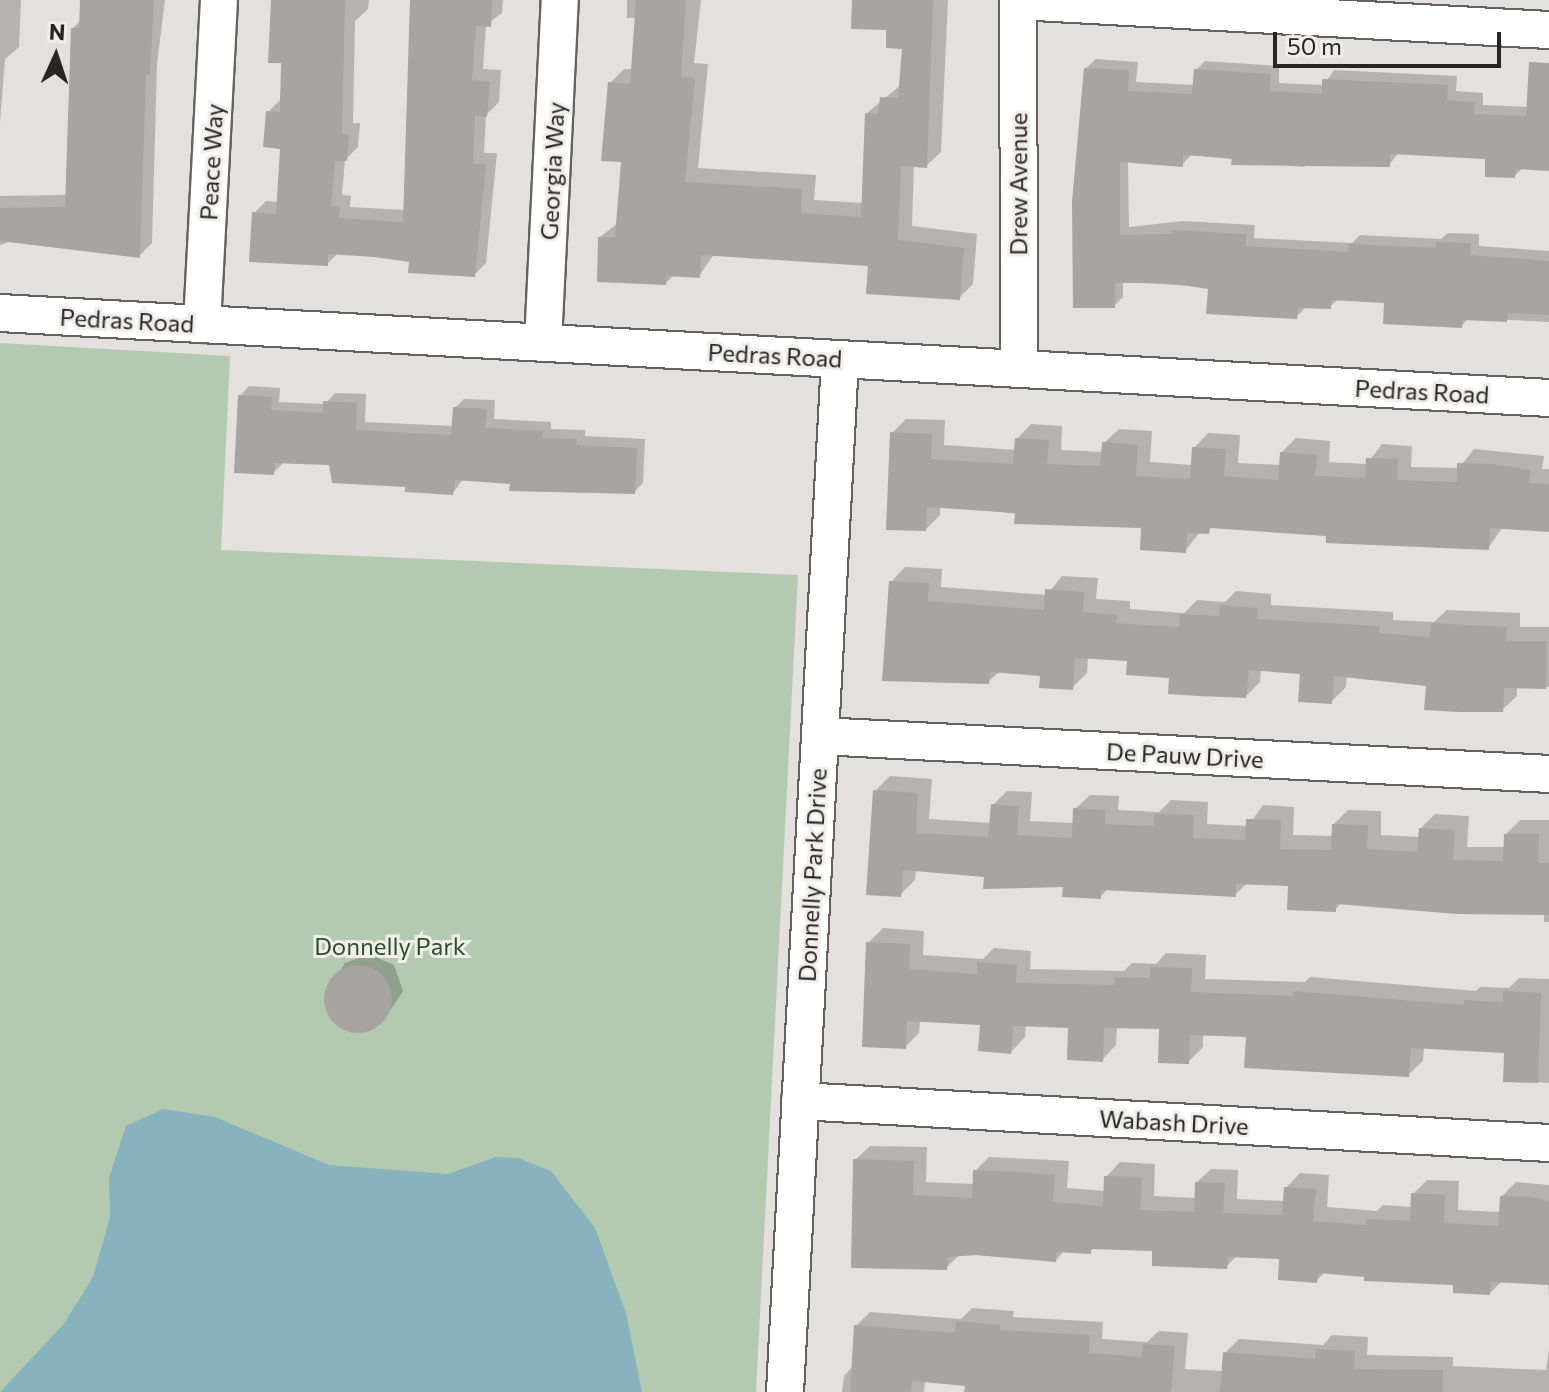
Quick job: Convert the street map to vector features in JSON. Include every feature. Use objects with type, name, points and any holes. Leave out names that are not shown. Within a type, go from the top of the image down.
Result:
[{"type":"street","name":"Peace Way","points":[[202,324],[219,0]]},
{"type":"street","name":"Georgia Way","points":[[543,343],[560,0]]},
{"type":"street","points":[[1018,1],[1549,30]]},
{"type":"street","name":"Drew Avenue","points":[[1018,1],[1019,369]]},
{"type":"street","name":"Pedras Road","points":[[0,313],[1549,398]]},
{"type":"street","name":"Donnelly Park Drive","points":[[785,1392],[840,359]]},
{"type":"street","name":"De Pauw Drive","points":[[820,736],[1549,774]]},
{"type":"street","name":"Wabash Drive","points":[[800,1101],[1549,1143]]},
{"type":"green space","name":"Donnelly Park","points":[[0,343],[230,356],[221,550],[798,575],[756,1392],[0,1392]]},
{"type":"water","points":[[163,1109],[215,1117],[329,1165],[448,1174],[496,1157],[518,1158],[551,1171],[595,1228],[626,1313],[642,1392],[0,1392],[63,1325],[93,1277],[110,1217],[109,1178],[126,1126]]},
{"type":"building","points":[[80,0],[154,0],[150,75],[146,74],[140,258],[0,241],[0,208],[65,207],[71,28],[79,28]]},
{"type":"building","points":[[271,0],[345,0],[342,134],[349,135],[347,161],[335,161],[331,207],[340,207],[339,218],[403,222],[410,0],[492,0],[491,27],[476,26],[472,80],[490,82],[487,117],[475,116],[473,164],[486,164],[475,277],[408,273],[409,262],[375,257],[328,254],[328,266],[249,262],[252,212],[276,214],[280,149],[263,147],[266,111],[280,112],[281,63],[268,63]]},
{"type":"building","points":[[636,0],[686,0],[681,77],[695,78],[685,182],[802,189],[801,213],[861,217],[865,113],[878,114],[880,97],[898,98],[902,49],[886,48],[886,30],[851,29],[852,0],[933,0],[927,168],[901,166],[898,240],[964,248],[960,300],[866,294],[868,266],[701,255],[700,278],[667,276],[666,285],[597,282],[598,237],[615,237],[621,162],[601,161],[608,82],[630,84]]},
{"type":"building","points":[[1529,62],[1549,63],[1549,171],[1516,169],[1515,178],[1485,177],[1485,159],[1390,154],[1390,167],[1231,165],[1232,158],[1183,155],[1183,167],[1120,162],[1120,235],[1172,234],[1172,230],[1246,234],[1246,246],[1348,252],[1349,244],[1436,248],[1436,242],[1471,243],[1470,255],[1549,261],[1549,315],[1508,313],[1507,322],[1463,320],[1462,328],[1383,324],[1384,303],[1331,300],[1331,309],[1298,308],[1297,319],[1206,314],[1208,289],[1169,283],[1115,283],[1115,308],[1073,308],[1072,202],[1084,68],[1129,70],[1128,91],[1192,94],[1194,69],[1271,74],[1270,91],[1322,94],[1322,79],[1448,85],[1447,100],[1475,102],[1474,114],[1526,116]]},
{"type":"building","points":[[238,395],[272,397],[271,410],[323,413],[323,401],[357,403],[356,430],[451,435],[453,407],[487,409],[485,428],[543,431],[543,438],[577,439],[576,445],[637,448],[635,494],[509,491],[510,484],[455,480],[453,495],[405,492],[405,487],[332,483],[329,465],[275,463],[274,475],[234,473]]},
{"type":"building","points":[[890,432],[932,434],[931,459],[1013,464],[1015,438],[1049,440],[1047,464],[1100,466],[1102,442],[1138,445],[1136,476],[1190,479],[1192,447],[1226,449],[1224,476],[1278,480],[1280,452],[1317,455],[1315,476],[1365,478],[1366,458],[1398,459],[1397,480],[1457,482],[1457,463],[1492,464],[1530,470],[1529,483],[1549,484],[1549,532],[1490,528],[1489,550],[1326,543],[1326,536],[1210,528],[1209,534],[1187,533],[1186,553],[1140,550],[1141,528],[1014,524],[1015,513],[927,507],[926,531],[886,530]]},
{"type":"building","points":[[889,581],[929,583],[928,601],[1044,610],[1045,589],[1084,592],[1083,612],[1117,615],[1116,623],[1179,627],[1180,614],[1219,616],[1220,605],[1258,608],[1257,619],[1380,626],[1379,633],[1430,637],[1431,623],[1507,627],[1506,641],[1547,641],[1546,689],[1504,688],[1503,712],[1424,710],[1426,686],[1334,676],[1332,704],[1298,702],[1300,674],[1249,670],[1246,698],[1168,694],[1169,678],[1126,675],[1127,661],[1075,658],[1073,690],[1039,688],[1040,676],[990,672],[989,684],[882,681]]},
{"type":"building","points":[[873,790],[918,793],[916,833],[988,837],[991,804],[1019,806],[1017,835],[1072,838],[1073,808],[1105,810],[1105,824],[1154,826],[1154,814],[1194,815],[1193,838],[1245,840],[1246,819],[1281,820],[1280,849],[1331,850],[1332,824],[1368,825],[1367,849],[1417,852],[1419,828],[1455,830],[1453,860],[1503,861],[1504,834],[1539,834],[1538,863],[1549,863],[1549,915],[1457,914],[1336,904],[1336,912],[1287,910],[1288,886],[1236,884],[1236,897],[1101,890],[1101,899],[1062,897],[1063,887],[983,889],[984,877],[903,870],[901,897],[866,895]]},
{"type":"building","points":[[866,942],[910,944],[909,969],[977,974],[977,962],[1017,965],[1016,983],[1115,985],[1115,977],[1150,978],[1150,967],[1192,968],[1191,992],[1293,996],[1293,991],[1464,1005],[1464,1000],[1503,1002],[1503,991],[1541,993],[1538,1083],[1503,1082],[1504,1053],[1411,1048],[1409,1077],[1244,1068],[1246,1037],[1190,1035],[1189,1064],[1158,1063],[1159,1029],[1104,1028],[1103,1062],[1067,1060],[1068,1028],[1013,1026],[1011,1054],[978,1051],[980,1025],[907,1021],[906,1049],[862,1047]]},
{"type":"building","points":[[351,965],[365,965],[377,970],[387,980],[392,999],[387,1018],[377,1028],[365,1033],[351,1033],[339,1028],[329,1018],[324,1006],[324,992],[329,980],[339,970]]},
{"type":"building","points":[[853,1159],[914,1161],[913,1195],[972,1198],[973,1170],[1020,1172],[1055,1175],[1053,1202],[1103,1206],[1104,1176],[1142,1177],[1140,1210],[1194,1212],[1195,1182],[1225,1183],[1223,1213],[1282,1215],[1284,1187],[1316,1189],[1313,1221],[1366,1225],[1366,1219],[1410,1221],[1411,1193],[1445,1195],[1444,1223],[1498,1226],[1500,1196],[1532,1197],[1549,1201],[1549,1285],[1491,1282],[1490,1295],[1453,1293],[1453,1285],[1364,1281],[1364,1277],[1318,1273],[1317,1283],[1278,1280],[1279,1259],[1228,1257],[1227,1269],[1152,1266],[1152,1251],[1091,1249],[1091,1254],[1057,1252],[1056,1262],[976,1255],[948,1257],[947,1270],[851,1268]]},
{"type":"building","points":[[956,1321],[1000,1325],[1000,1330],[1090,1335],[1089,1353],[1142,1357],[1143,1344],[1175,1346],[1171,1392],[964,1392],[965,1386],[912,1381],[911,1392],[850,1392],[854,1325],[955,1333]]},
{"type":"building","points":[[1316,1349],[1355,1351],[1354,1369],[1443,1370],[1443,1392],[1220,1392],[1223,1352],[1315,1359]]}]
